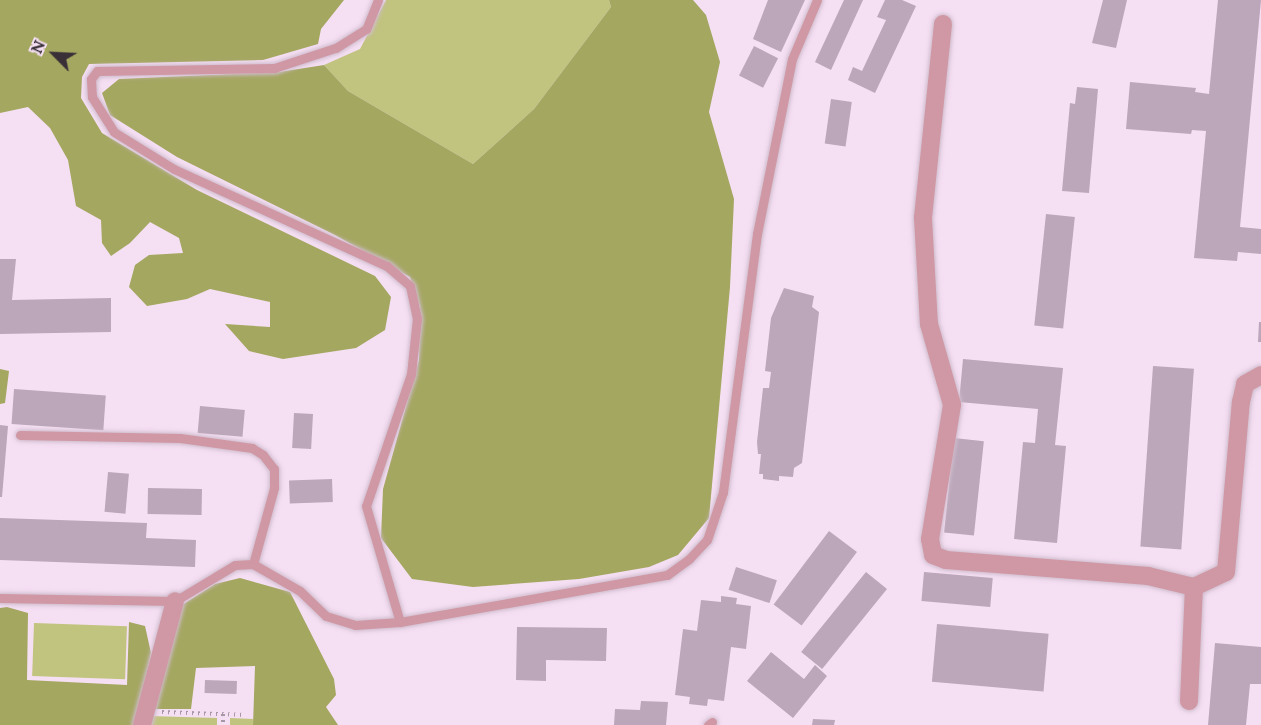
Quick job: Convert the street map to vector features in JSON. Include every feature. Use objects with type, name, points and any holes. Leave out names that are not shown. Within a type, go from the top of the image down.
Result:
[{"type":"street","points":[[943,24],[922,218],[929,324],[952,405],[930,539],[933,555],[946,560],[1148,576],[1194,587],[1226,572],[1241,402],[1245,384],[1261,375]]},
{"type":"street","points":[[1189,701],[1194,587]]},
{"type":"street","points":[[143,718],[175,601]]},
{"type":"lane","points":[[378,0],[366,29],[335,48],[274,68],[97,71],[91,78],[92,97],[114,132],[174,169],[387,266],[410,286],[417,318],[411,374],[366,506],[400,622]]},
{"type":"lane","points":[[0,598],[175,601],[235,565],[253,564],[300,591],[326,616],[355,625],[400,622],[667,575],[689,559],[707,540],[723,492],[757,234],[792,59],[818,0]]},
{"type":"lane","points":[[20,435],[180,438],[252,448],[274,470],[274,488],[253,564]]},
{"type":"path","points":[[223,714],[223,725]]},
{"type":"path","points":[[143,718],[245,715]]},
{"type":"green space","points":[[0,0],[344,0],[321,29],[318,44],[263,60],[89,64],[82,77],[81,98],[102,133],[197,190],[375,276],[391,297],[385,330],[356,348],[283,359],[249,351],[225,324],[270,327],[270,302],[210,289],[187,299],[147,306],[129,287],[135,265],[149,255],[183,253],[179,238],[150,222],[130,243],[111,256],[102,243],[101,220],[76,206],[68,160],[50,128],[28,107],[0,113]]},
{"type":"green space","points":[[386,0],[609,0],[611,7],[534,109],[473,164],[348,91],[324,65],[360,49]]},
{"type":"green space","points":[[609,0],[693,0],[706,15],[720,62],[709,112],[734,199],[730,287],[709,518],[678,555],[649,567],[579,579],[473,587],[412,579],[381,538],[383,489],[419,360],[420,307],[410,277],[335,235],[177,157],[110,115],[102,93],[119,79],[279,72],[324,65],[348,91],[473,164],[534,109],[611,7]]},
{"type":"green space","points":[[0,369],[9,371],[5,403],[0,404]]},
{"type":"green space","points":[[240,578],[290,592],[334,679],[336,695],[326,707],[338,725],[253,725],[255,666],[196,668],[191,709],[150,709],[182,605],[215,584]]},
{"type":"green space","points":[[7,607],[28,613],[27,680],[127,685],[129,622],[145,626],[151,653],[136,725],[0,725],[0,608]]},
{"type":"green space","points":[[34,623],[127,626],[125,679],[32,676]]},
{"type":"green space","points":[[149,716],[217,718],[217,725],[148,725]]},
{"type":"green space","points":[[230,718],[253,719],[253,725],[230,725]]},
{"type":"building","points":[[768,0],[805,0],[781,52],[753,39]]},
{"type":"building","points":[[844,0],[863,0],[831,70],[815,62]]},
{"type":"building","points":[[885,0],[902,0],[916,6],[875,93],[848,80],[853,67],[862,71],[886,20],[877,17]]},
{"type":"building","points":[[1103,0],[1127,0],[1116,48],[1092,43]]},
{"type":"building","points":[[1218,0],[1261,0],[1240,227],[1261,229],[1261,254],[1238,252],[1237,261],[1194,258],[1206,131],[1192,130],[1191,134],[1126,129],[1130,82],[1196,88],[1195,92],[1209,94]]},
{"type":"building","points":[[754,46],[778,58],[763,88],[739,75]]},
{"type":"building","points":[[1077,87],[1098,89],[1089,193],[1062,191],[1070,103],[1075,104]]},
{"type":"building","points":[[831,99],[852,102],[846,146],[825,144]]},
{"type":"building","points":[[1046,214],[1075,217],[1063,328],[1034,325]]},
{"type":"building","points":[[0,259],[16,259],[12,300],[111,298],[111,332],[0,334]]},
{"type":"building","points":[[784,288],[814,296],[812,307],[819,312],[802,463],[794,468],[793,477],[779,476],[779,481],[763,479],[763,474],[759,474],[761,454],[758,454],[757,442],[763,388],[769,388],[771,372],[765,371],[771,318]]},
{"type":"building","points":[[1259,322],[1261,322],[1261,342],[1258,342]]},
{"type":"building","points":[[963,359],[1063,368],[1055,445],[1066,446],[1057,543],[1014,539],[1023,442],[1035,443],[1038,409],[959,402]]},
{"type":"building","points":[[1153,366],[1194,369],[1181,549],[1140,547]]},
{"type":"building","points":[[14,389],[106,395],[103,430],[12,424]]},
{"type":"building","points":[[200,406],[245,410],[242,437],[198,433]]},
{"type":"building","points":[[294,413],[313,414],[311,449],[292,448]]},
{"type":"building","points":[[0,425],[8,426],[2,497],[0,497]]},
{"type":"building","points":[[954,438],[984,441],[974,536],[944,532]]},
{"type":"building","points":[[108,472],[129,474],[125,514],[105,512]]},
{"type":"building","points":[[332,479],[333,502],[290,503],[289,481]]},
{"type":"building","points":[[148,488],[202,489],[202,515],[148,514]]},
{"type":"building","points":[[0,518],[147,523],[146,538],[196,540],[195,567],[0,560]]},
{"type":"building","points":[[829,531],[857,552],[802,626],[774,604]]},
{"type":"building","points":[[736,567],[777,580],[769,603],[729,590]]},
{"type":"building","points":[[866,572],[887,589],[822,669],[801,652]]},
{"type":"building","points":[[924,572],[993,578],[990,607],[921,601]]},
{"type":"building","points":[[721,596],[737,598],[736,604],[751,606],[746,649],[731,647],[724,701],[708,699],[707,706],[689,704],[690,697],[675,695],[683,629],[697,631],[701,600],[721,602]]},
{"type":"building","points":[[937,624],[1049,634],[1044,692],[932,682]]},
{"type":"building","points":[[517,627],[607,628],[606,661],[546,660],[546,681],[516,680]]},
{"type":"building","points":[[1215,643],[1261,647],[1261,684],[1250,684],[1246,725],[1208,725]]},
{"type":"building","points":[[771,652],[804,679],[815,665],[827,676],[793,718],[747,681]]},
{"type":"building","points":[[205,680],[237,681],[237,694],[205,693]]},
{"type":"building","points":[[641,701],[668,702],[666,725],[614,725],[615,709],[640,710]]},
{"type":"building","points":[[813,719],[835,720],[834,725],[812,725]]}]
